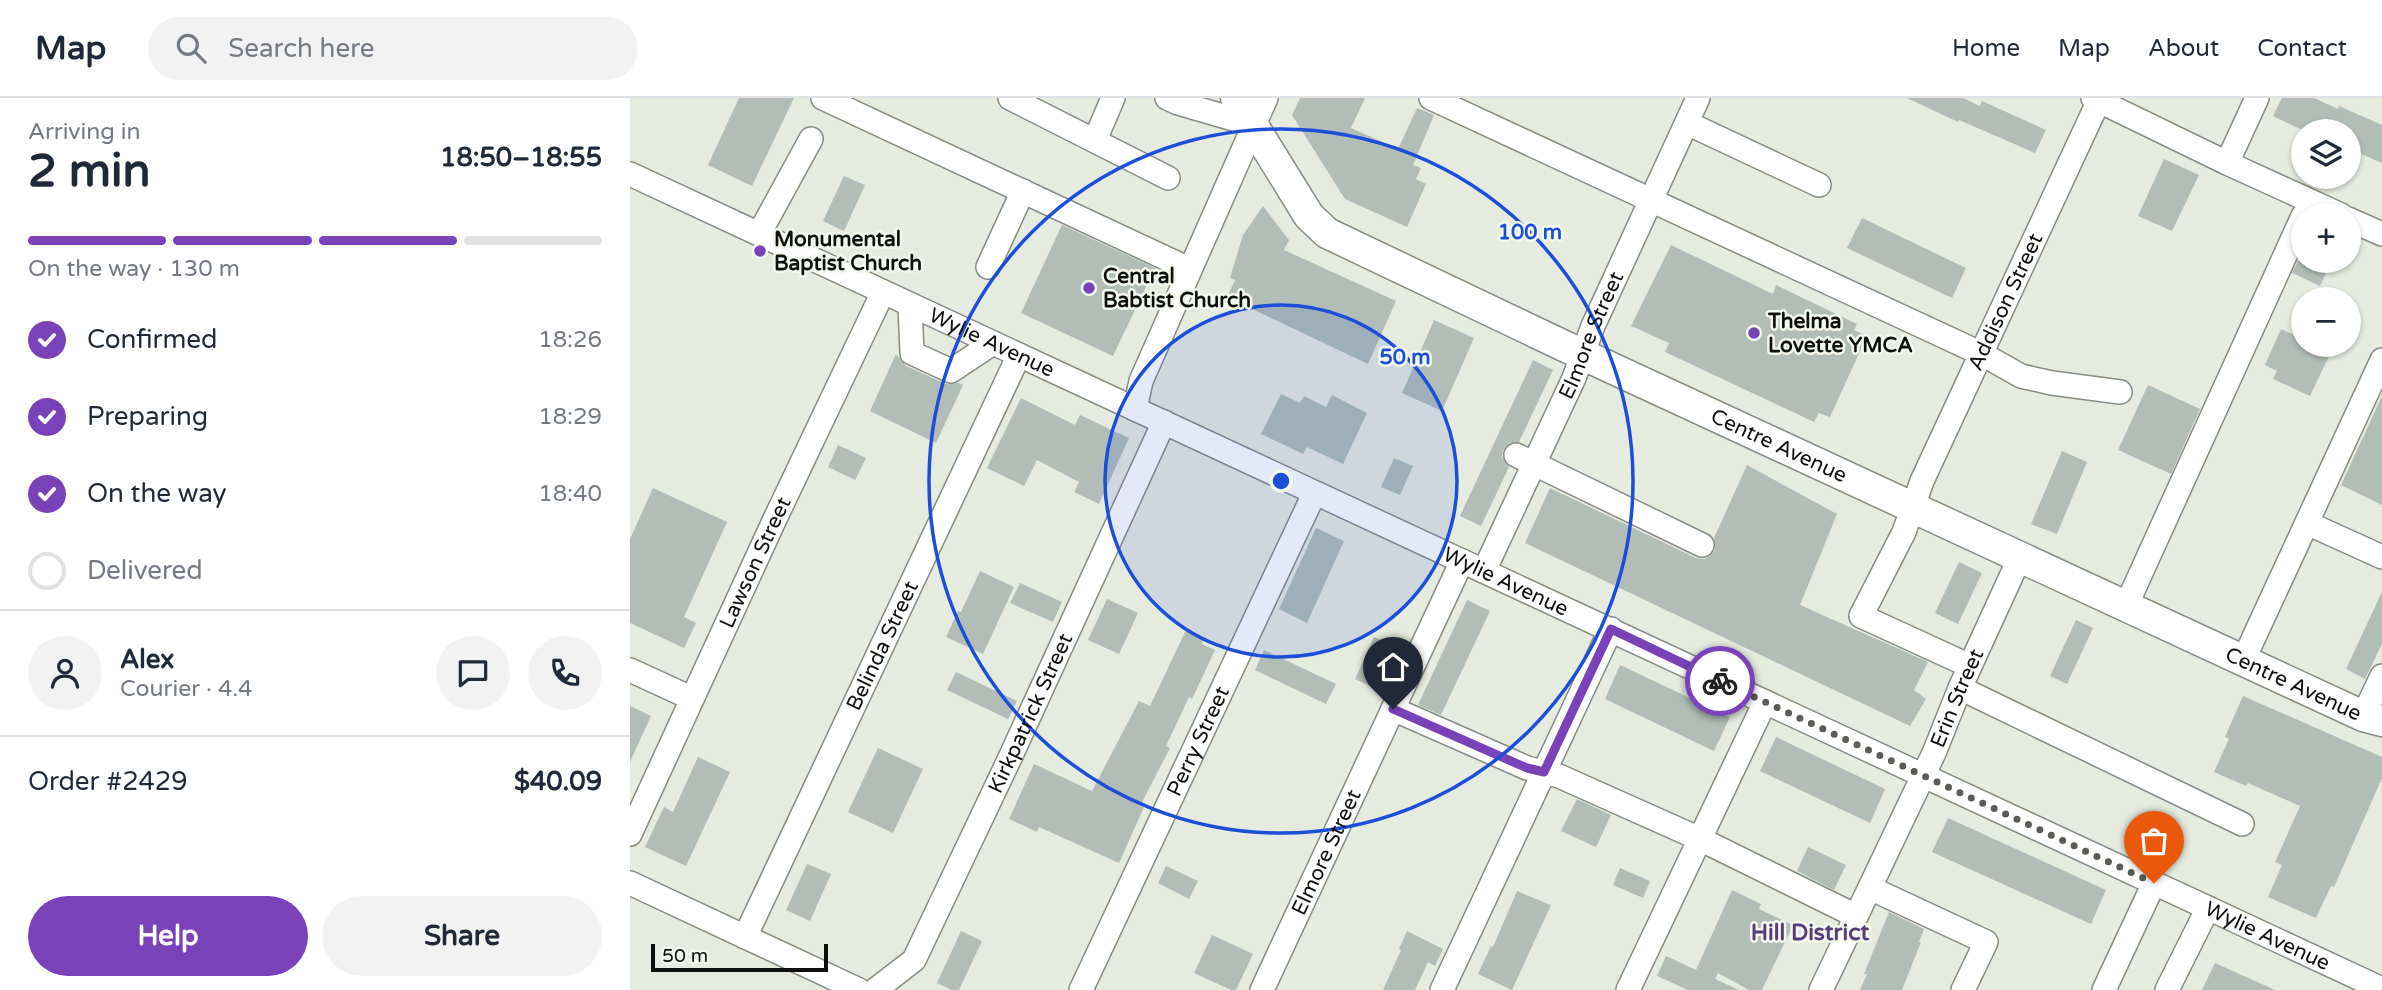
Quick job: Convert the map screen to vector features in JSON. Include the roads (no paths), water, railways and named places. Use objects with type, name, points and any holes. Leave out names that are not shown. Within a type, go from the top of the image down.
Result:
[{"type":"main road","name":"Centre Avenue","points":[[1236,98],[1260,111],[1309,216],[1327,233],[2243,661],[2373,718]]},
{"type":"street","points":[[822,98],[1189,269]]},
{"type":"street","points":[[1010,98],[1168,178]]},
{"type":"street","points":[[1096,140],[1113,98]]},
{"type":"street","points":[[1135,409],[1141,381],[1260,111],[1178,103],[1167,98]]},
{"type":"street","points":[[1431,98],[1982,354],[2021,376],[2120,392]]},
{"type":"street","name":"Elmore Street","points":[[1484,571],[1525,459],[1574,378],[1593,326],[1698,98]]},
{"type":"street","points":[[2227,163],[2257,98]]},
{"type":"street","points":[[2097,99],[2227,163],[2292,203]]},
{"type":"street","name":"Addison Street","points":[[1970,666],[1861,616],[1904,532],[1922,481],[2097,99]]},
{"type":"street","points":[[1687,123],[1819,185]]},
{"type":"street","points":[[758,234],[811,139]]},
{"type":"street","name":"Wylie Avenue","points":[[630,174],[2382,989]]},
{"type":"street","points":[[988,267],[1023,191]]},
{"type":"street","points":[[2361,225],[2382,234]]},
{"type":"street","points":[[2126,606],[2291,242]]},
{"type":"street","name":"Lawson Street","points":[[630,834],[691,698],[883,292]]},
{"type":"street","points":[[910,305],[912,354],[951,372],[993,343]]},
{"type":"street","name":"Belinda Street","points":[[745,937],[1019,355]]},
{"type":"street","points":[[2243,661],[2382,360]]},
{"type":"street","name":"Kirkpatrick Street","points":[[875,990],[914,960],[1164,422]]},
{"type":"street","points":[[1525,459],[1702,545]]},
{"type":"street","name":"Perry Street","points":[[1081,990],[1314,494]]},
{"type":"street","points":[[2307,523],[2382,556]]},
{"type":"street","name":"Erin Street","points":[[1821,990],[1923,775],[2020,557]]},
{"type":"street","name":"Elmore Street","points":[[1262,990],[1462,561]]},
{"type":"street","points":[[1442,990],[1611,629]]},
{"type":"street","points":[[630,670],[691,698]]},
{"type":"street","points":[[2373,718],[2382,676]]},
{"type":"street","points":[[1960,688],[2242,824]]},
{"type":"street","points":[[1629,990],[1765,702]]},
{"type":"street","points":[[1393,709],[1527,768],[1559,776],[1699,839],[1856,916]]},
{"type":"street","points":[[630,883],[859,990]]},
{"type":"street","points":[[2105,990],[2154,883]]},
{"type":"street","points":[[1870,888],[1986,942],[1964,990]]},
{"type":"street","points":[[2167,990],[2208,908]]},
{"type":"place","name":"Monumental Baptist Church","points":[[760,251]]},
{"type":"place","name":"Central Babtist Church","points":[[1089,288]]},
{"type":"place","name":"Thelma Lovette YMCA","points":[[1754,333]]},
{"type":"district","name":"Hill District","points":[[1810,932]]}]
